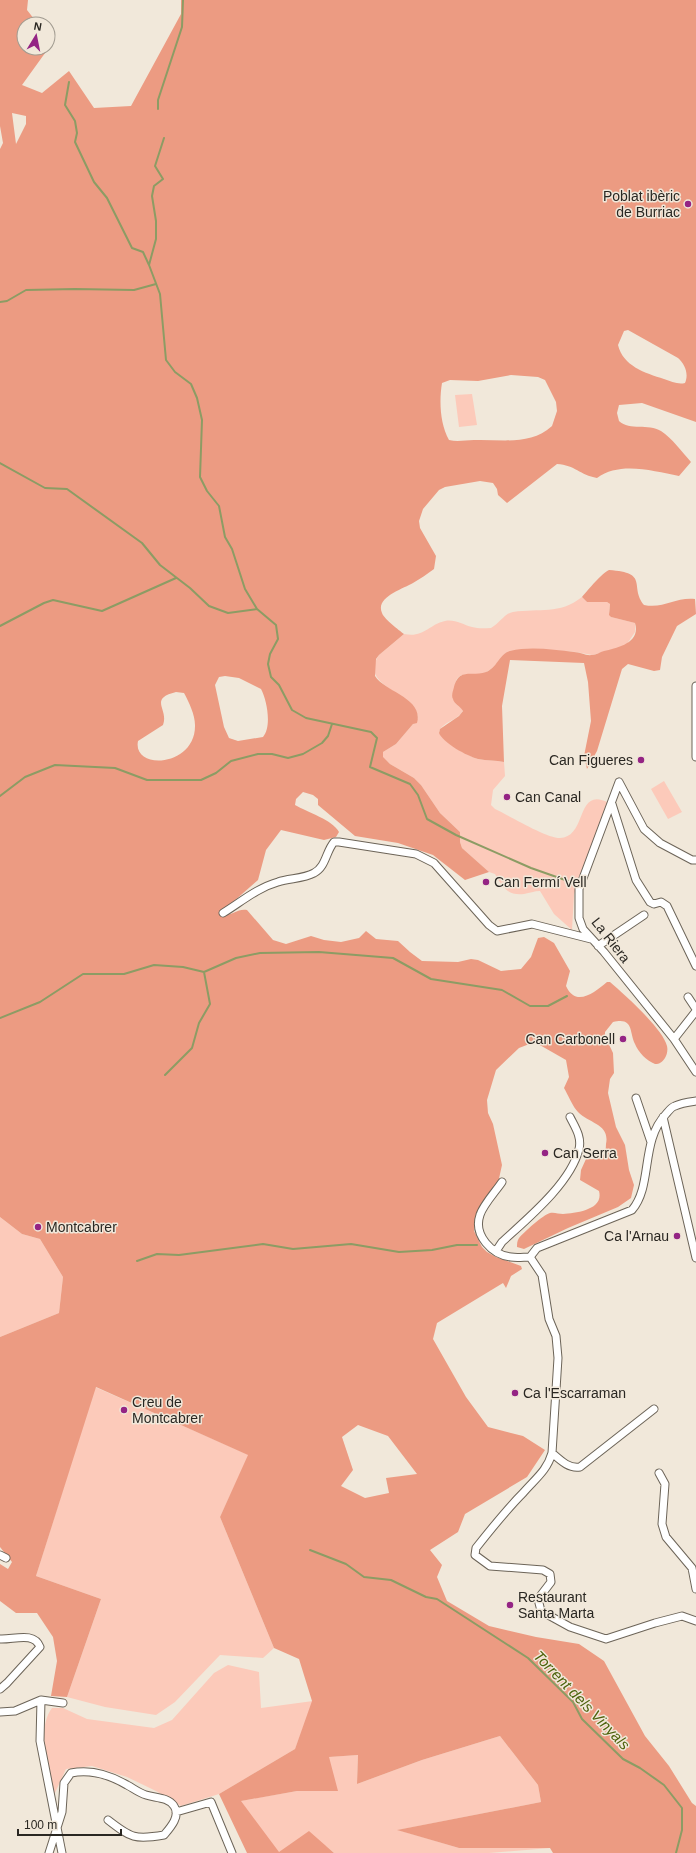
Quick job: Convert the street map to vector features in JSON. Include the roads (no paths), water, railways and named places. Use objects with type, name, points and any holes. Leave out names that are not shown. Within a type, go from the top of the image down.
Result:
[{"type":"street","points":[[696,686],[696,758]]},
{"type":"street","name":"La Riera","points":[[696,860],[674,852],[660,843],[644,829],[620,782],[579,889],[579,918],[583,929],[674,1039],[696,1072]]},
{"type":"street","points":[[612,804],[636,880],[650,902],[654,904],[661,902],[667,906],[696,966]]},
{"type":"street","points":[[224,913],[258,890],[278,882],[315,873],[327,856],[334,842],[339,842],[416,854],[434,863],[489,925],[497,931],[532,924],[591,940]]},
{"type":"street","points":[[598,946],[644,915]]},
{"type":"street","points":[[674,1039],[696,1010],[688,997]]},
{"type":"street","points":[[636,1098],[651,1142]]},
{"type":"street","points":[[530,1257],[537,1248],[632,1210],[639,1202],[651,1142],[663,1117],[674,1106],[696,1101]]},
{"type":"street","points":[[496,1251],[502,1242],[555,1191],[572,1165],[579,1148],[578,1132],[570,1117]]},
{"type":"street","points":[[663,1117],[696,1258]]},
{"type":"street","points":[[502,1182],[480,1214],[478,1223],[486,1244],[496,1251],[509,1257],[530,1257]]},
{"type":"street","points":[[530,1257],[542,1276],[549,1319],[556,1336],[557,1377],[552,1453],[549,1464],[540,1476],[523,1492],[476,1548],[475,1555],[490,1566],[543,1570],[550,1574],[551,1582],[538,1599],[541,1611],[570,1627],[606,1639],[682,1616],[696,1621]]},
{"type":"street","points":[[552,1453],[570,1466],[575,1468],[580,1467],[654,1409]]},
{"type":"street","points":[[659,1473],[665,1484],[662,1524],[666,1537],[692,1568],[696,1589]]},
{"type":"street","points":[[0,1639],[32,1638],[38,1641],[40,1647],[0,1689]]},
{"type":"street","points":[[0,1712],[15,1711],[41,1700],[63,1702]]},
{"type":"street","points":[[41,1700],[40,1741],[62,1853]]},
{"type":"street","points":[[49,1853],[62,1812],[64,1783],[71,1773],[79,1771],[105,1775],[120,1781],[145,1795],[170,1802],[174,1806],[176,1812],[174,1823],[164,1835],[142,1838],[125,1833],[108,1820]]},
{"type":"street","points":[[176,1812],[211,1802],[232,1853]]},
{"type":"waterway","points":[[158,109],[158,100],[182,27],[183,0]]},
{"type":"waterway","points":[[69,82],[65,105],[75,121],[77,133],[75,142],[94,182],[107,198],[132,248],[143,252],[149,265]]},
{"type":"waterway","points":[[164,138],[155,166],[163,179],[154,186],[152,196],[156,221],[156,239],[149,265],[160,294],[166,360],[175,372],[191,384],[197,398],[202,420],[200,477],[207,491],[219,506],[225,537],[232,549],[245,589],[257,609],[276,625],[278,639],[270,654],[268,664],[271,677],[279,685],[292,710],[306,718],[371,732],[377,738],[370,767],[410,784],[418,795],[427,819],[456,835],[531,868],[568,881],[576,886]]},
{"type":"waterway","points":[[0,302],[7,301],[26,290],[134,290],[156,284]]},
{"type":"waterway","points":[[0,463],[45,488],[67,489],[142,543],[160,565],[190,588],[209,606],[228,613],[257,609]]},
{"type":"waterway","points":[[0,626],[44,603],[53,600],[102,611],[176,578]]},
{"type":"waterway","points":[[0,796],[25,777],[55,765],[115,768],[147,780],[201,780],[216,773],[231,761],[258,754],[272,754],[288,758],[303,754],[322,743],[328,736],[332,724]]},
{"type":"waterway","points":[[0,1018],[40,1002],[83,974],[124,974],[154,965],[183,967],[204,972],[236,958],[260,953],[319,952],[393,958],[431,979],[502,990],[530,1006],[548,1006],[567,996]]},
{"type":"waterway","points":[[165,1075],[192,1048],[199,1023],[210,1004],[204,972]]},
{"type":"waterway","points":[[137,1261],[157,1254],[179,1255],[263,1244],[293,1249],[351,1244],[399,1252],[432,1250],[457,1245],[477,1245]]},
{"type":"waterway","name":"Torrent dels Vinyals","points":[[310,1550],[346,1564],[364,1577],[391,1580],[426,1597],[437,1599],[528,1658],[573,1702],[582,1719],[623,1759],[640,1768],[664,1785],[682,1808],[682,1830],[676,1853]]},
{"type":"place","name":"Poblat ibèric de Burriac","points":[[688,204]]},
{"type":"place","name":"Can Figueres","points":[[641,760]]},
{"type":"place","name":"Can Canal","points":[[507,797]]},
{"type":"place","name":"Can Fermí Vell","points":[[486,882]]},
{"type":"place","name":"Can Carbonell","points":[[623,1039]]},
{"type":"place","name":"Can Serra","points":[[545,1153]]},
{"type":"place","name":"Montcabrer","points":[[38,1227]]},
{"type":"place","name":"Ca l'Arnau","points":[[677,1236]]},
{"type":"place","name":"Ca l'Escarraman","points":[[515,1393]]},
{"type":"place","name":"Creu de Montcabrer","points":[[124,1410]]},
{"type":"place","name":"Restaurant Santa Marta","points":[[510,1605]]}]
